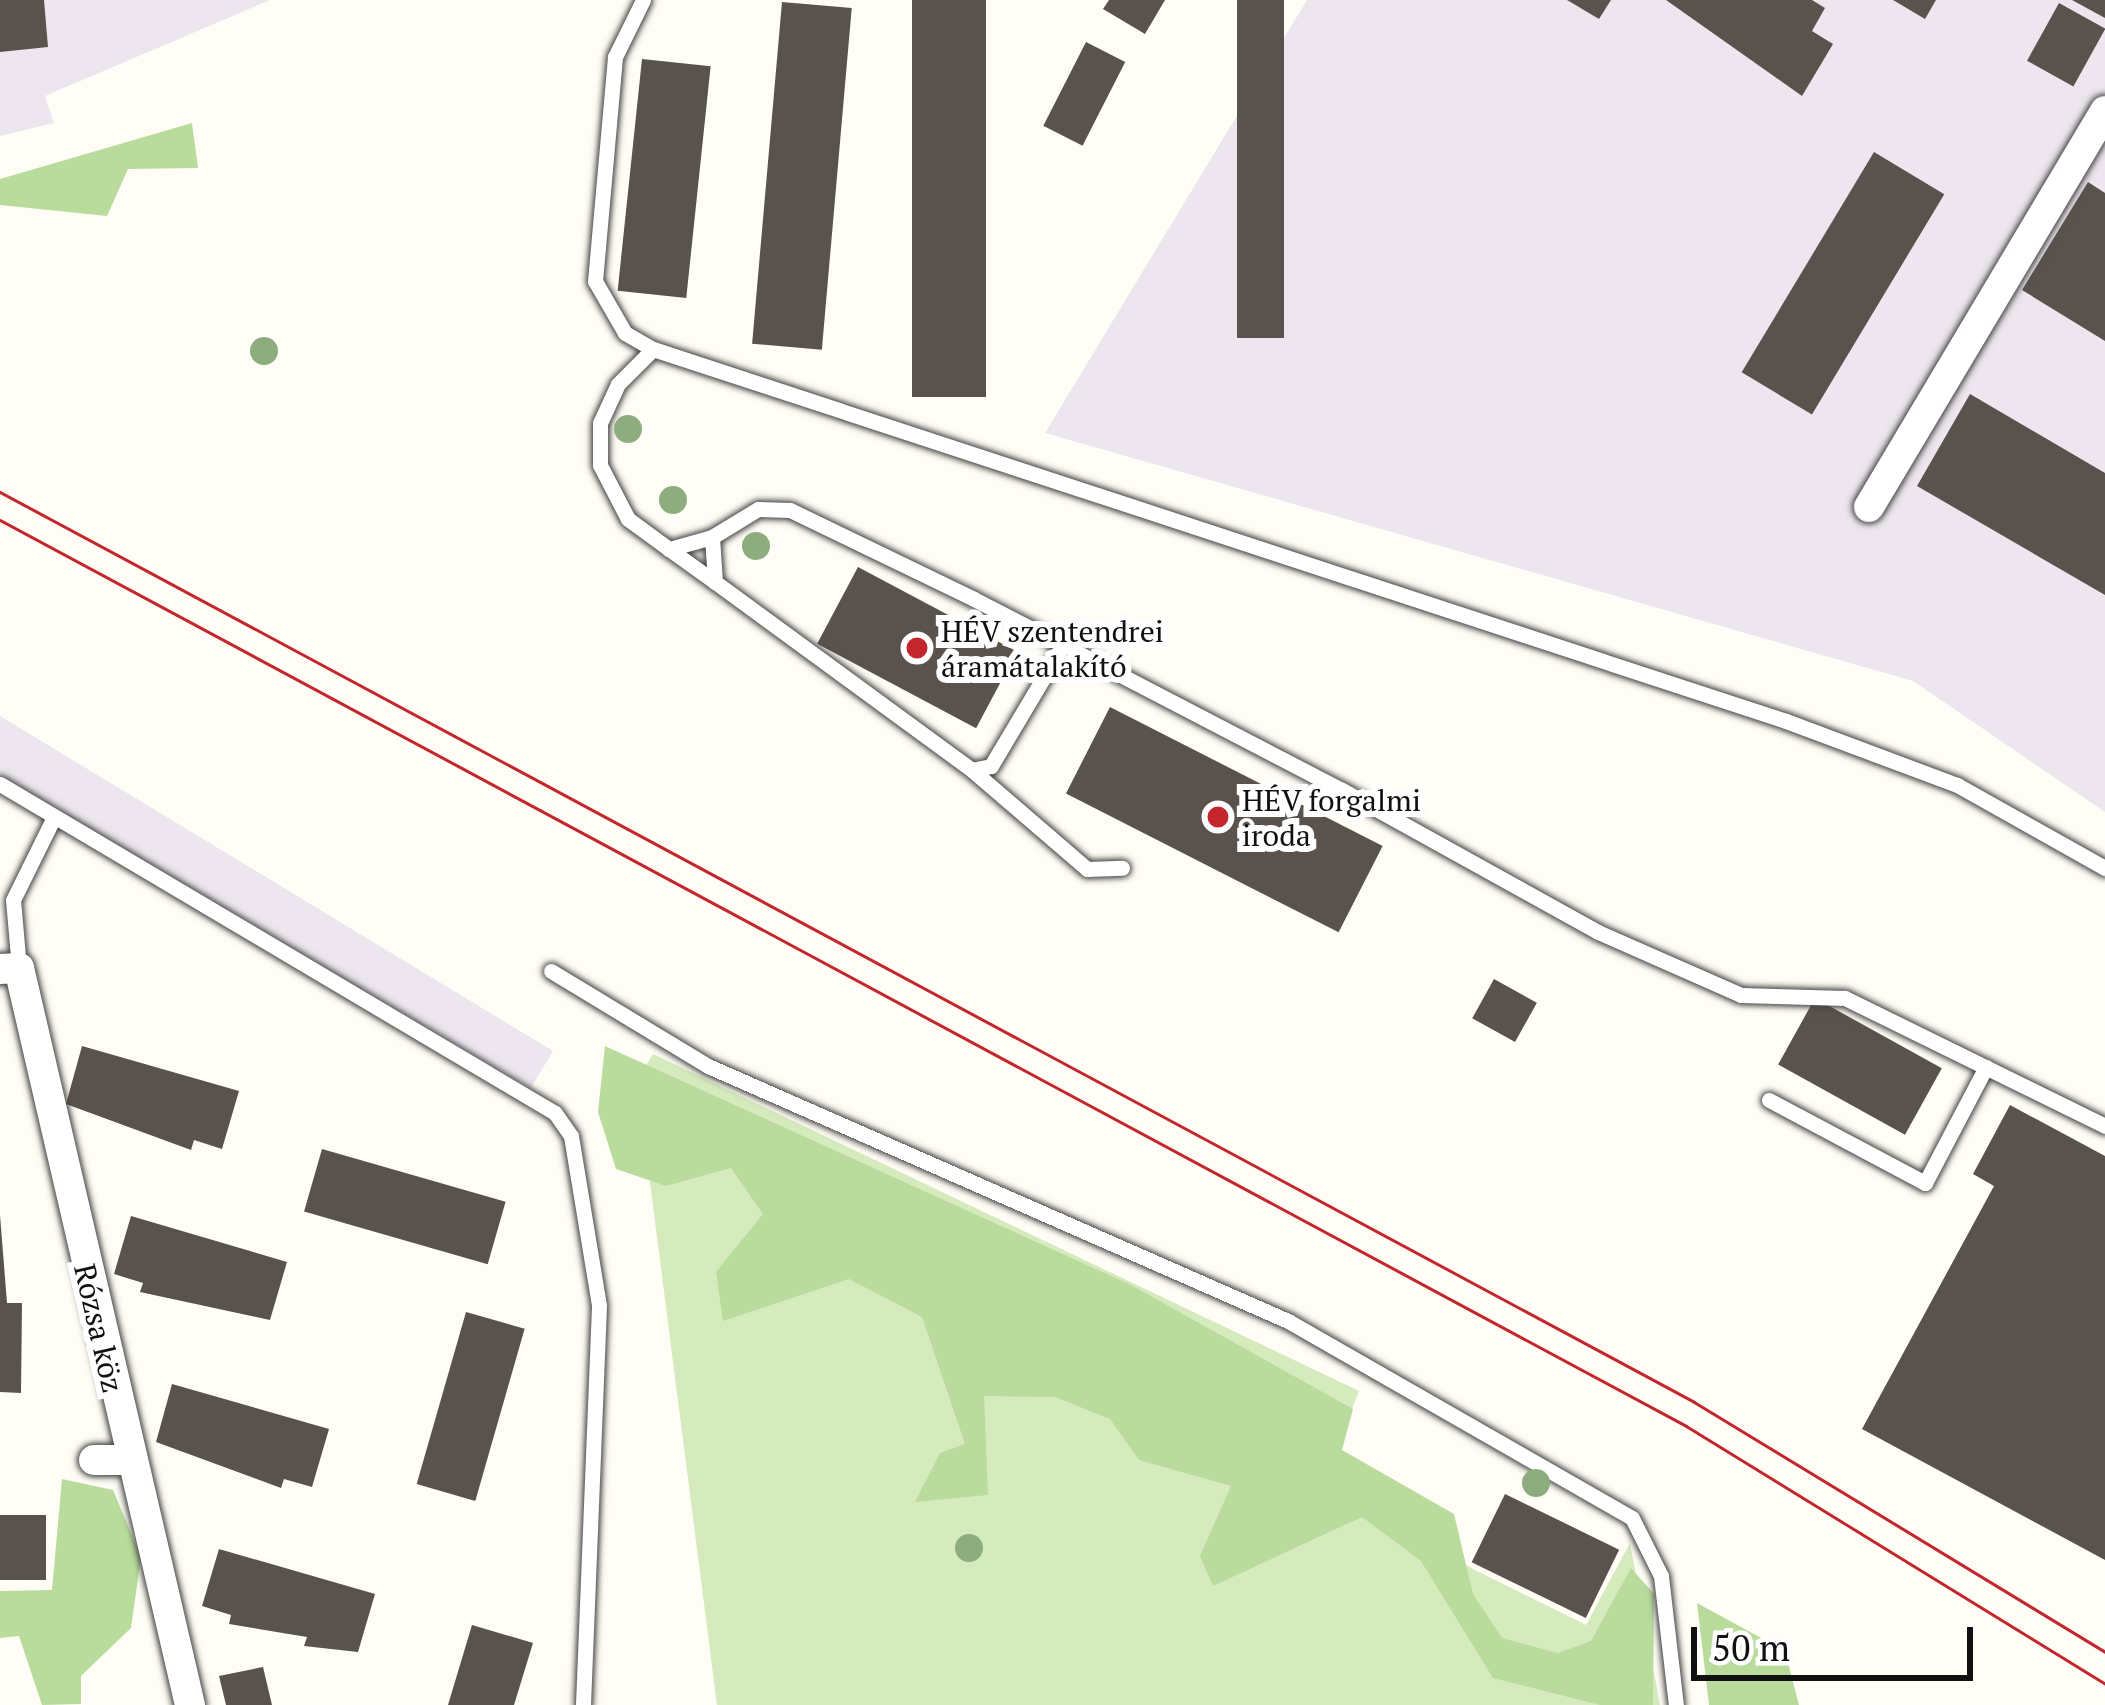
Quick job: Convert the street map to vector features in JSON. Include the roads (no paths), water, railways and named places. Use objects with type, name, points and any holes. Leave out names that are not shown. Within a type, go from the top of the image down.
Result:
[{"type":"street","points":[[1869,507],[2105,111]]},
{"type":"street","name":"Rózsa köz","points":[[9,969],[190,1705]]},
{"type":"street","points":[[94,1460],[128,1460]]},
{"type":"lane","points":[[644,0],[615,57],[596,281],[625,333],[653,349],[1786,721],[1957,785],[2105,868]]},
{"type":"lane","points":[[653,349],[618,384],[598,449],[628,519],[972,770],[1087,869],[1122,868]]},
{"type":"lane","points":[[669,549],[712,538],[758,509],[790,510],[1063,645],[1598,932],[1741,995],[1845,998],[2105,1126]]},
{"type":"lane","points":[[712,538],[715,582]]},
{"type":"lane","points":[[972,770],[991,766],[1063,645]]},
{"type":"lane","points":[[0,784],[555,1113],[571,1136],[599,1306],[583,1705]]},
{"type":"lane","points":[[9,969],[13,900],[54,817]]},
{"type":"lane","points":[[551,971],[708,1066],[1288,1322],[1632,1518],[1661,1576],[1676,1705]]},
{"type":"lane","points":[[1769,1100],[1925,1183],[1986,1067]]},
{"type":"tram line","points":[[0,492],[1694,1402],[2105,1652]]},
{"type":"tram line","points":[[0,520],[1686,1426],[2105,1684]]},
{"type":"place","name":"HÉV szentendrei áramátalakító","points":[[917,648]]},
{"type":"place","name":"HÉV forgalmi iroda","points":[[1218,817]]}]
